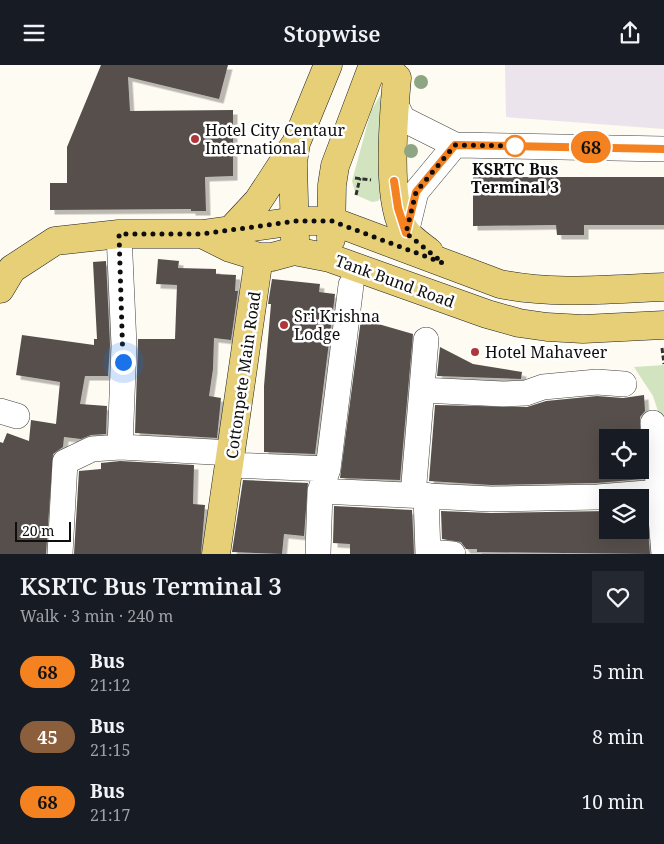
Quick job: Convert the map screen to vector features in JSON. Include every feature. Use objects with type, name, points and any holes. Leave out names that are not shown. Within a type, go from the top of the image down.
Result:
[{"type":"main road","points":[[231,230],[258,201],[296,143],[328,65]]},
{"type":"main road","points":[[330,258],[332,185],[335,166],[373,65]]},
{"type":"main road","points":[[384,65],[398,78],[394,101],[394,192],[402,225],[406,233],[443,263]]},
{"type":"main road","points":[[202,234],[230,248],[259,257],[272,257],[294,251],[296,221],[293,162],[296,143]]},
{"type":"main road","name":"Tank Bund Road","points":[[0,289],[12,269],[55,241],[119,234],[202,234],[296,221],[332,221],[500,284],[529,289],[566,291],[664,287]]},
{"type":"main road","name":"Tank Bund Road","points":[[294,251],[330,258],[487,314],[519,323],[583,329],[664,325]]},
{"type":"main road","name":"Cottonpete Main Road","points":[[216,554],[259,257]]},
{"type":"street","points":[[394,101],[403,119],[455,145],[664,149]]},
{"type":"street","points":[[406,233],[416,192],[455,145]]},
{"type":"street","points":[[119,234],[124,345],[120,447]]},
{"type":"street","points":[[318,554],[324,480],[351,285]]},
{"type":"street","points":[[426,340],[422,390],[420,495],[428,553],[453,554]]},
{"type":"street","points":[[422,390],[503,394],[526,393],[543,387],[596,382],[624,384]]},
{"type":"street","points":[[653,423],[664,554]]},
{"type":"street","points":[[60,554],[65,462],[92,449],[120,447],[231,459],[324,480],[420,495],[501,499],[598,497],[659,491]]},
{"type":"path","points":[[356,195],[360,178]]},
{"type":"shaded area","points":[[505,65],[664,65],[664,129],[506,117]]},
{"type":"green space","points":[[384,89],[383,194],[378,201],[372,202],[356,195],[352,181],[371,111]]},
{"type":"green space","points":[[664,365],[664,462],[663,426],[653,396],[634,367]]},
{"type":"building","points":[[101,65],[228,65],[219,99],[128,77],[130,111],[233,110],[233,176],[205,177],[206,211],[191,211],[191,209],[50,210],[50,183],[67,183],[67,147]]},
{"type":"building","points":[[473,177],[664,177],[664,225],[584,225],[584,235],[557,235],[556,225],[473,226]]},
{"type":"building","points":[[158,259],[179,261],[178,268],[216,269],[216,274],[236,275],[235,291],[238,291],[231,340],[214,338],[213,369],[209,396],[221,398],[217,438],[135,433],[138,339],[175,339],[177,285],[156,284]]},
{"type":"building","points":[[106,261],[110,345],[108,376],[85,376],[80,404],[107,406],[106,434],[91,435],[81,439],[64,437],[63,447],[53,454],[46,554],[0,554],[0,442],[3,443],[7,433],[29,441],[31,420],[56,424],[60,382],[16,375],[22,335],[94,345],[94,339],[97,339],[93,262]]},
{"type":"building","points":[[272,279],[320,284],[319,292],[335,294],[315,454],[264,452],[264,386],[271,304],[268,304]]},
{"type":"building","points":[[361,319],[413,334],[400,480],[340,478]]},
{"type":"building","points":[[440,347],[473,364],[522,372],[521,379],[437,376]]},
{"type":"building","points":[[644,395],[645,411],[640,417],[640,429],[599,429],[599,479],[643,479],[597,483],[491,485],[429,481],[435,405],[527,407],[546,401],[597,396],[623,398]]},
{"type":"building","points":[[120,461],[194,465],[193,504],[205,505],[201,554],[74,554],[79,471],[101,469],[101,463]]},
{"type":"building","points":[[243,480],[308,483],[304,536],[284,534],[282,554],[232,552]]},
{"type":"building","points":[[334,506],[412,510],[414,554],[350,554],[350,544],[333,543]]},
{"type":"building","points":[[441,511],[491,513],[599,511],[599,539],[649,539],[650,554],[477,552],[477,549],[466,549],[461,542],[442,539]]},
{"type":"bus line","name":"68","points":[[394,181],[394,192],[402,225],[406,233],[416,192],[455,145],[664,149]]},
{"type":"place","name":"Hotel City Centaur International","points":[[195,139]]},
{"type":"place","name":"KSRTC Bus Terminal 3","points":[[515,146]]},
{"type":"place","name":"Sri Krishna Lodge","points":[[284,325]]},
{"type":"place","name":"Hotel Mahaveer","points":[[475,352]]},
{"type":"route","points":[[123,362],[124,345],[119,234],[202,234],[296,221],[332,221],[443,263],[406,233],[416,192],[455,145],[515,146]]}]
